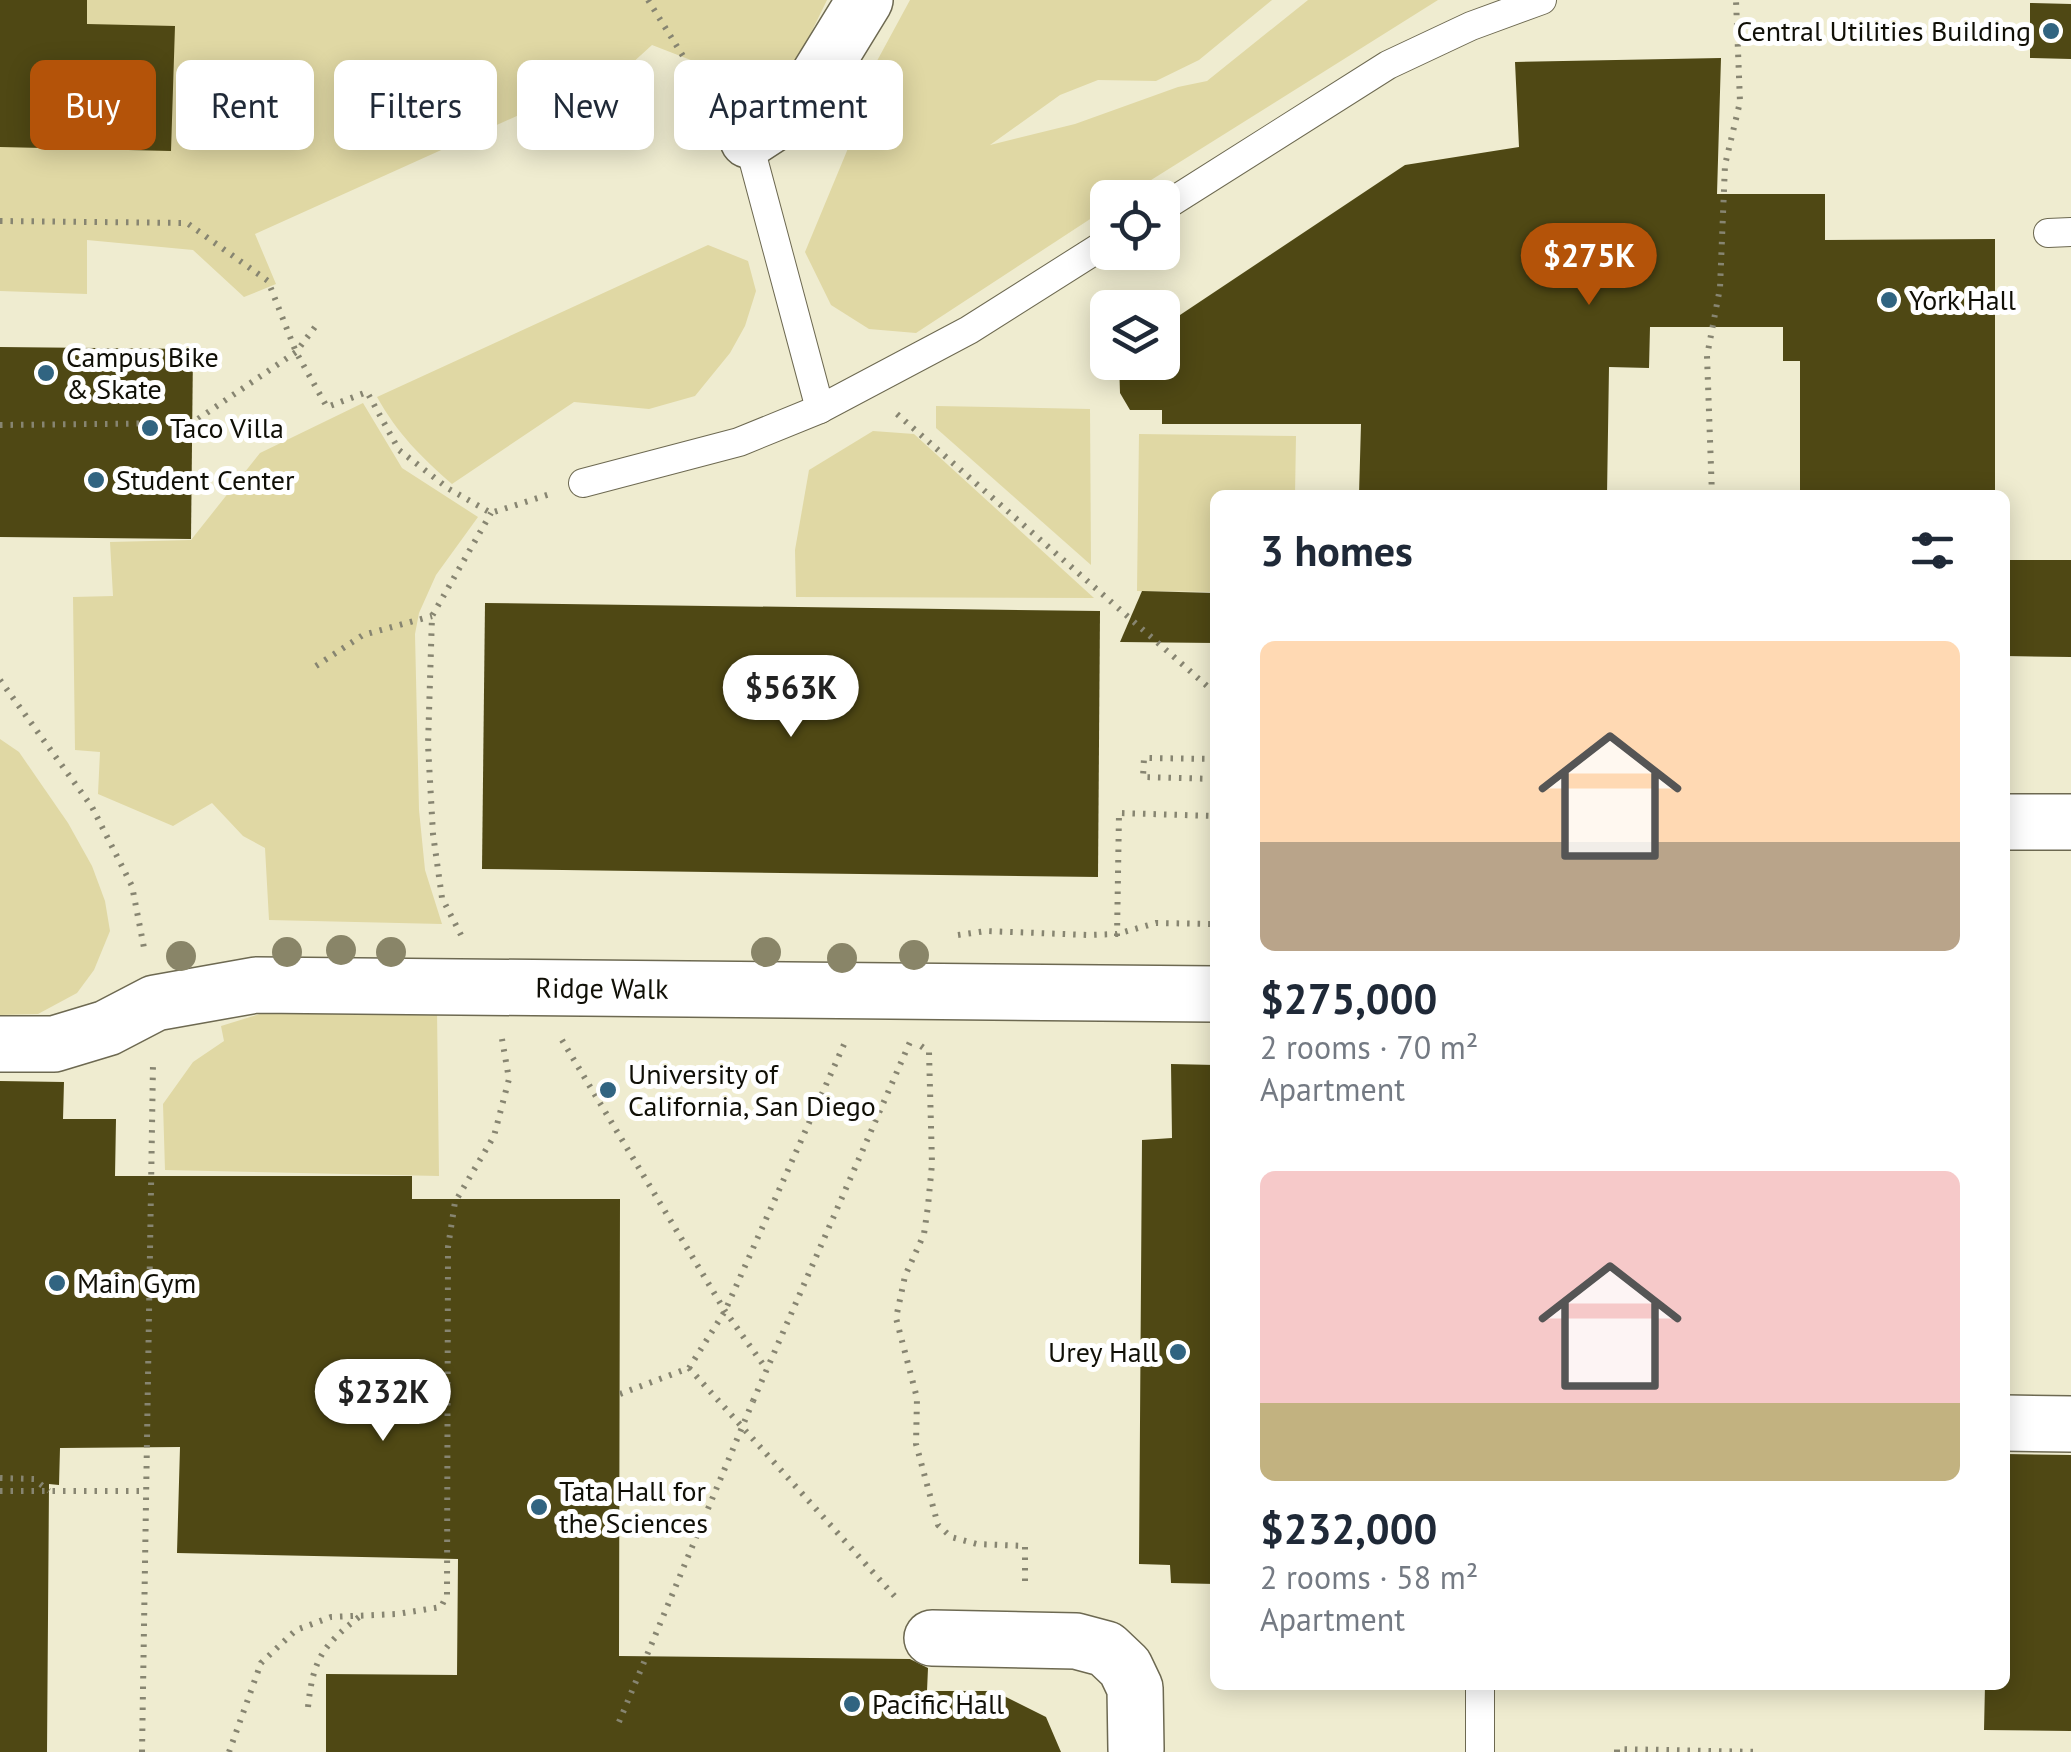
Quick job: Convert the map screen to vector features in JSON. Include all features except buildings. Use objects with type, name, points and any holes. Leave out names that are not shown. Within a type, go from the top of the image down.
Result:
[{"type":"street","points":[[828,60],[865,0]]},
{"type":"street","points":[[2010,822],[2071,822]]},
{"type":"street","name":"Ridge Walk","points":[[0,1044],[54,1044],[106,1028],[154,1003],[256,985],[1210,994]]},
{"type":"street","points":[[2010,1423],[2071,1424]]},
{"type":"street","points":[[932,1638],[1076,1641],[1106,1649],[1126,1666],[1135,1688],[1136,1750]]},
{"type":"lane","points":[[1180,197],[1388,65],[1471,26],[1542,0]]},
{"type":"lane","points":[[751,150],[820,409]]},
{"type":"lane","points":[[583,483],[739,442],[820,409],[968,330],[1090,253]]},
{"type":"lane","points":[[1480,1690],[1480,1752]]},
{"type":"path","points":[[648,0],[686,60]]},
{"type":"path","points":[[1712,490],[1707,356],[1720,288],[1726,164],[1740,102],[1736,0]]},
{"type":"path","points":[[0,222],[186,223],[268,281],[296,352],[327,407],[367,392],[398,450],[449,489],[491,513]]},
{"type":"path","points":[[0,426],[192,423],[296,352],[315,327]]},
{"type":"path","points":[[820,409],[898,414],[1210,689]]},
{"type":"path","points":[[229,1752],[260,1664],[296,1630],[332,1617],[441,1608],[447,1595],[448,1246],[456,1202],[494,1136],[508,1079],[488,987],[442,898],[433,834],[428,745],[432,616],[491,513],[583,483]]},
{"type":"path","points":[[316,666],[363,635],[432,616]]},
{"type":"path","points":[[0,680],[92,807],[132,886],[154,1003],[142,1752]]},
{"type":"path","points":[[1210,759],[1144,758],[1144,777],[1210,778]]},
{"type":"path","points":[[1116,992],[1120,814],[1210,816]]},
{"type":"path","points":[[1089,936],[1117,934],[1156,923],[1210,924]]},
{"type":"path","points":[[547,987],[549,1018],[726,1311],[767,1370]]},
{"type":"path","points":[[620,1394],[688,1368],[726,1311],[869,990]]},
{"type":"path","points":[[619,1722],[911,1038],[929,1052],[932,1126],[924,1234],[906,1276],[896,1318],[916,1398],[916,1444],[938,1524],[951,1537],[978,1544],[1025,1546],[1025,1592]]},
{"type":"path","points":[[688,1368],[932,1638]]},
{"type":"path","points":[[0,1478],[34,1478],[49,1491]]},
{"type":"path","points":[[0,1490],[146,1491]]},
{"type":"path","points":[[308,1707],[312,1671],[328,1641],[360,1616]]},
{"type":"path","points":[[1617,1752],[1760,1752]]},
{"type":"shaded area","points":[[0,0],[827,0],[798,60],[691,60],[652,45],[636,60],[517,60],[517,116],[497,125],[497,60],[334,60],[334,150],[441,150],[255,234],[276,284],[244,297],[193,250],[87,240],[87,294],[0,291]]},
{"type":"shaded area","points":[[910,0],[1272,0],[1199,60],[1156,81],[1098,80],[1060,95],[990,145],[1075,124],[1178,87],[1207,81],[1308,0],[1438,0],[1151,180],[1090,180],[1090,219],[916,333],[869,329],[831,305],[805,252],[847,150],[903,150],[903,60],[877,60]]},
{"type":"shaded area","points":[[708,245],[748,261],[756,291],[745,326],[730,353],[695,396],[649,409],[574,402],[452,484],[410,444],[377,397]]},
{"type":"shaded area","points":[[363,403],[402,468],[478,517],[436,575],[419,613],[415,634],[419,810],[425,870],[442,924],[269,920],[265,848],[243,836],[212,803],[173,826],[98,794],[100,752],[75,750],[73,597],[113,596],[110,542],[191,540],[260,453]]},
{"type":"shaded area","points":[[936,406],[1090,409],[1091,565],[936,428]]},
{"type":"shaded area","points":[[873,431],[914,434],[1094,598],[796,597],[795,550],[809,470]]},
{"type":"shaded area","points":[[1139,434],[1296,436],[1295,490],[1210,490],[1210,592],[1137,591]]},
{"type":"shaded area","points":[[0,739],[19,752],[68,823],[92,866],[105,901],[110,931],[94,970],[77,993],[38,1014],[0,1015]]},
{"type":"shaded area","points":[[273,1010],[437,1010],[439,1176],[165,1170],[163,1104],[193,1062],[224,1041],[221,1026]]},
{"type":"place","name":"Central Utilities Building","points":[[2051,31]]},
{"type":"place","name":"York Hall","points":[[1889,300]]},
{"type":"place","name":"Campus Bike & Skate","points":[[46,373]]},
{"type":"place","name":"Taco Villa","points":[[150,428]]},
{"type":"place","name":"Student Center","points":[[96,480]]},
{"type":"place","name":"University of California, San Diego","points":[[608,1090]]},
{"type":"place","name":"Main Gym","points":[[57,1283]]},
{"type":"place","name":"Urey Hall","points":[[1178,1352]]},
{"type":"place","name":"Tata Hall for the Sciences","points":[[539,1507]]},
{"type":"place","name":"Pacific Hall","points":[[852,1704]]}]
